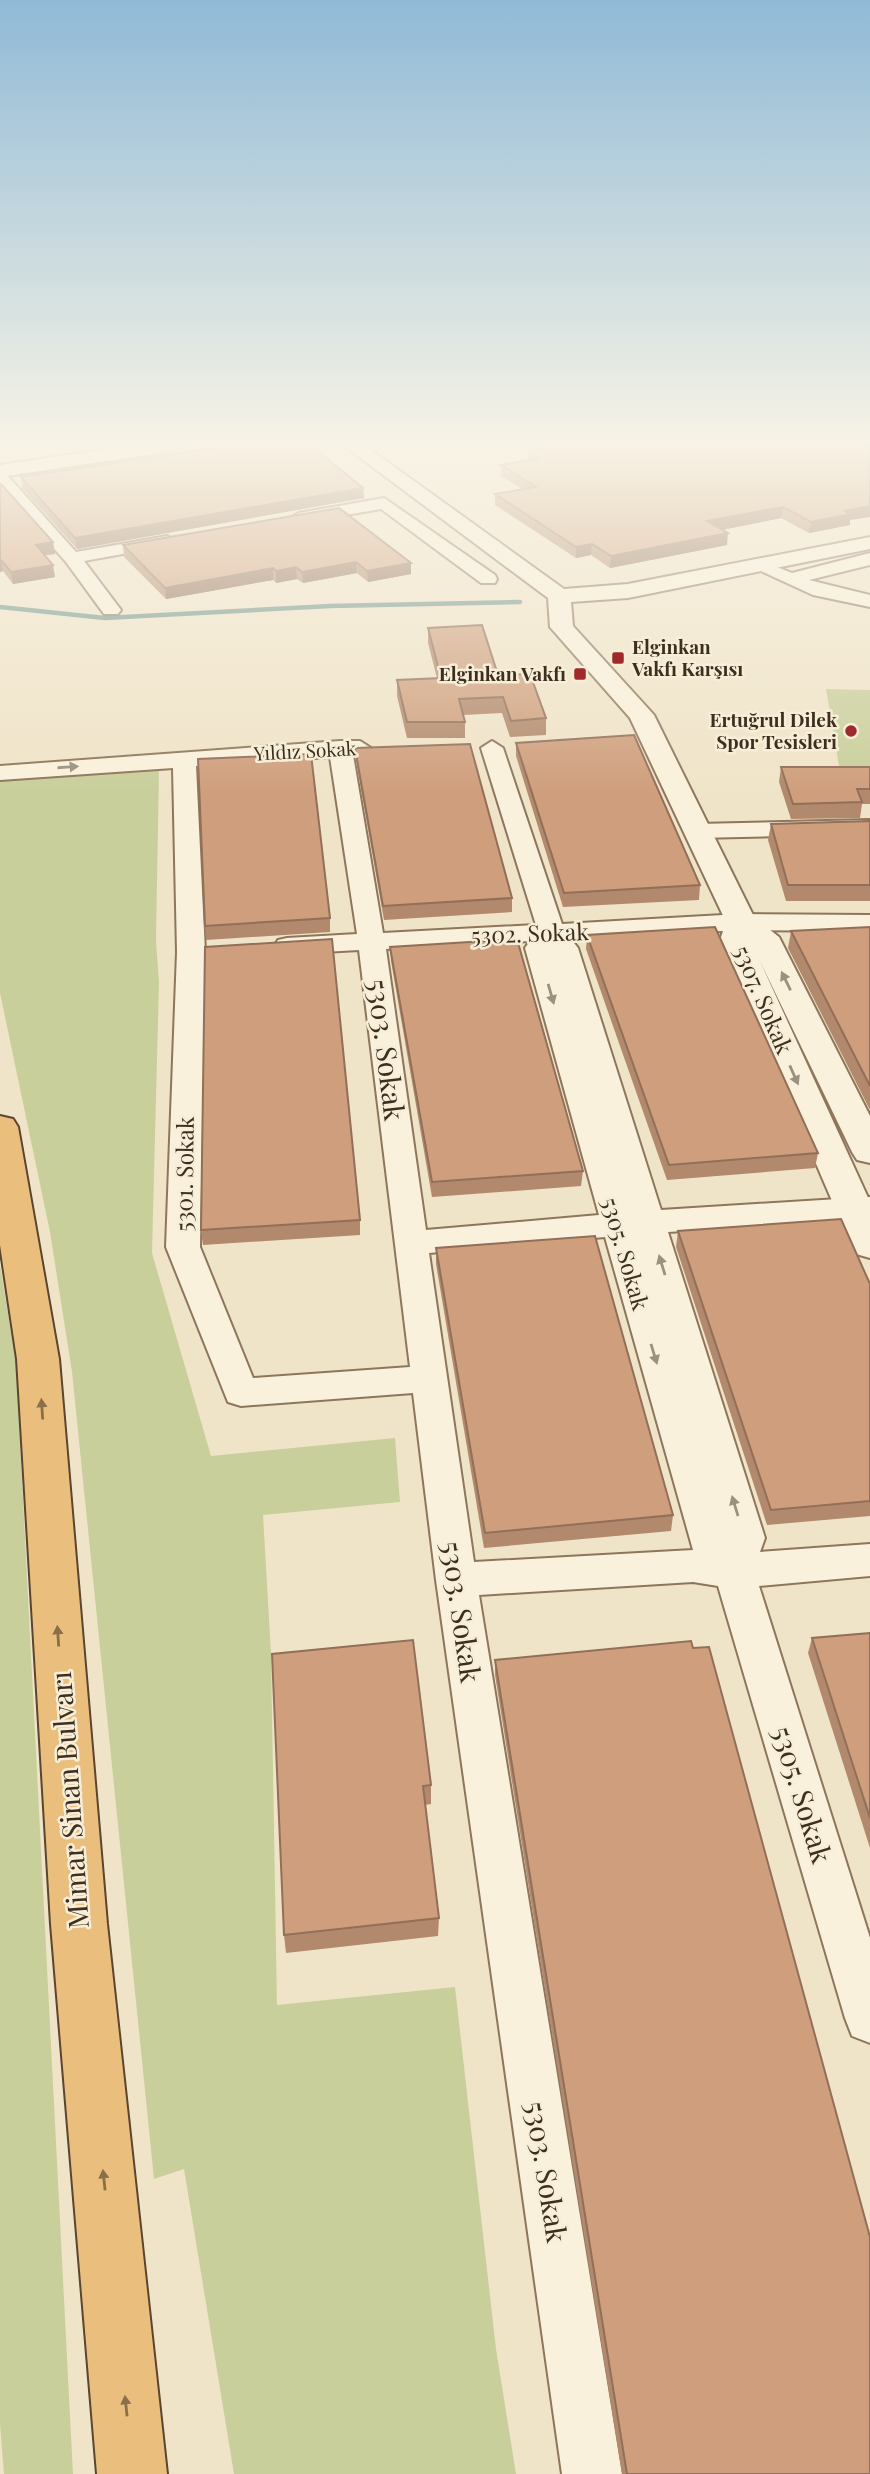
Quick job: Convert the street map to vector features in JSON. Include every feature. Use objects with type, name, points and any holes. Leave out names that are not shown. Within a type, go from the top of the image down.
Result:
[{"type":"highway","name":"Mimar Sinan Bulvarı","points":[[0,1127],[38,1359],[79,1924],[132,2474]]},
{"type":"street","points":[[74,560],[111,610]]},
{"type":"street","points":[[463,560],[488,579]]},
{"type":"street","points":[[510,560],[559,596],[628,591],[780,560]]},
{"type":"street","points":[[790,579],[864,560]]},
{"type":"street","points":[[757,565],[820,591],[870,601]]},
{"type":"street","points":[[559,596],[562,626],[641,715],[639,739],[697,831],[741,922]]},
{"type":"street","points":[[464,748],[519,746]]},
{"type":"street","name":"5303. Sokak","points":[[340,748],[371,940],[456,1580],[593,2474]]},
{"type":"street","name":"Yıldız Sokak","points":[[0,773],[184,758],[381,748]]},
{"type":"street","name":"5305. Sokak","points":[[492,748],[552,934],[565,948],[745,1538],[734,1571]]},
{"type":"street","name":"5301. Sokak","points":[[184,758],[204,951],[183,1247],[241,1392],[428,1379]]},
{"type":"street","points":[[697,831],[870,827]]},
{"type":"street","name":"5302. Sokak","points":[[260,947],[552,934],[741,922],[870,923]]},
{"type":"street","name":"5307. Sokak","points":[[870,1152],[764,937],[741,922],[735,940],[862,1209],[870,1245]]},
{"type":"street","name":"5305. Sokak","points":[[552,934],[538,948],[616,1225],[712,1548],[734,1571],[870,2018]]},
{"type":"street","points":[[411,1243],[649,1222],[862,1209]]},
{"type":"street","points":[[456,1580],[693,1566],[734,1571],[870,1560]]},
{"type":"green space","name":"Ertuğrul Dilek Spor Tesisleri","points":[[826,689],[870,690],[870,773],[840,772]]},
{"type":"green space","points":[[159,769],[156,941],[159,983],[152,1253],[211,1456],[395,1438],[400,1502],[263,1515],[271,1653],[277,2005],[455,1987],[496,2349],[516,2474],[234,2474],[184,2169],[154,2179],[72,1372],[50,1232],[0,993],[0,782],[7,778]]},
{"type":"green space","points":[[0,1265],[16,1362],[73,2474],[4,2474],[0,2424]]},
{"type":"building","points":[[1,560],[49,560],[53,565],[11,572]]},
{"type":"building","points":[[138,560],[408,560],[411,563],[367,571],[356,562],[302,572],[296,567],[276,571],[273,568],[165,588]]},
{"type":"building","points":[[482,625],[498,675],[530,674],[546,718],[511,721],[503,697],[459,699],[465,722],[407,722],[397,680],[441,678],[428,628]]},
{"type":"building","points":[[634,735],[700,885],[564,893],[516,743]]},
{"type":"building","points":[[470,744],[512,898],[383,906],[355,748]]},
{"type":"building","points":[[311,754],[330,918],[205,926],[198,759]]},
{"type":"building","points":[[781,767],[870,767],[870,789],[857,789],[862,802],[793,804]]},
{"type":"building","points":[[870,821],[870,885],[788,885],[771,824]]},
{"type":"building","points":[[715,927],[818,1153],[669,1165],[587,935]]},
{"type":"building","points":[[870,927],[870,1086],[791,931]]},
{"type":"building","points":[[332,939],[360,1220],[201,1230],[205,947]]},
{"type":"building","points":[[517,939],[583,1171],[432,1182],[390,947]]},
{"type":"building","points":[[841,1219],[870,1284],[870,1501],[771,1510],[678,1231]]},
{"type":"building","points":[[595,1236],[673,1515],[485,1533],[436,1248]]},
{"type":"building","points":[[870,1633],[870,1818],[812,1638]]},
{"type":"building","points":[[413,1640],[431,1785],[423,1786],[439,1918],[284,1935],[272,1654]]},
{"type":"building","points":[[691,1641],[693,1648],[709,1647],[870,2237],[870,2474],[627,2474],[495,1660]]},
{"type":"waterway","points":[[0,607],[105,618],[330,606],[520,602]]},
{"type":"place","name":"Elginkan Vakfı Karşısı","points":[[618,658]]},
{"type":"place","name":"Elginkan Vakfı","points":[[580,674]]},
{"type":"place","name":"Ertuğrul Dilek Spor Tesisleri","points":[[851,731]]}]
